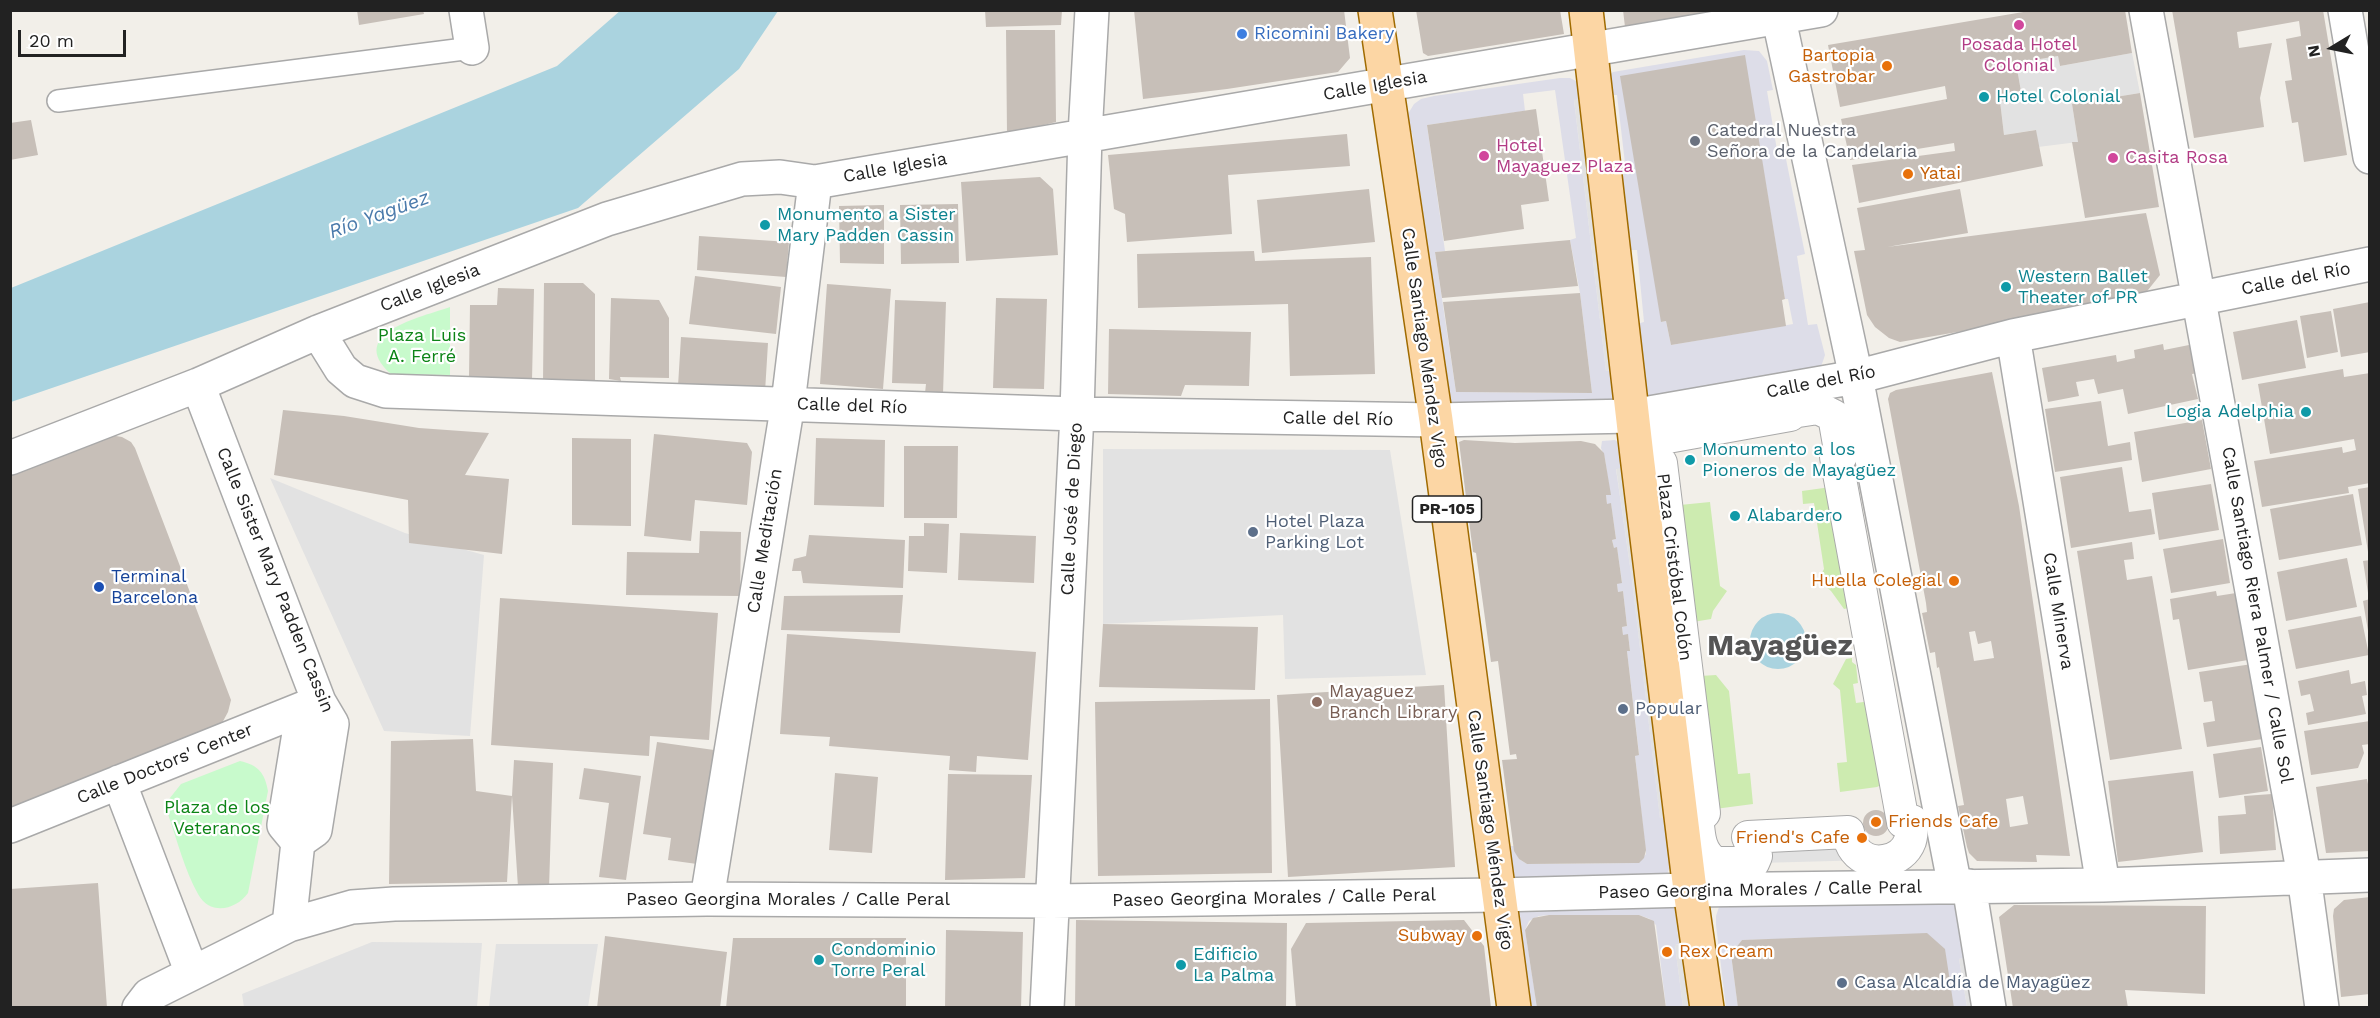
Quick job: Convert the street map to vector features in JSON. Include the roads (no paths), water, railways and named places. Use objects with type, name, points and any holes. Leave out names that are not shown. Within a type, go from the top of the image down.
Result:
[{"type":"main road","name":"Calle Santiago Méndez Vigo","points":[[1375,10],[1384,85],[1436,420],[1514,1008]]},
{"type":"main road","points":[[1586,10],[1632,416],[1690,890],[1707,1008]]},
{"type":"street","points":[[466,10],[472,48]]},
{"type":"street","name":"Calle José de Diego","points":[[1047,1008],[1077,414],[1085,135],[1092,10]]},
{"type":"street","name":"Calle Iglesia","points":[[10,458],[198,385],[318,332],[607,219],[742,179],[780,177],[815,182],[1591,50],[1778,14],[1821,10]]},
{"type":"street","name":"Calle Santiago Riera Palmer / Calle Sol","points":[[2146,10],[2304,876],[2322,1008]]},
{"type":"street","points":[[2345,10],[2370,157]]},
{"type":"street","points":[[1778,14],[1989,1008]]},
{"type":"street","name":"Calle Meditación","points":[[706,898],[788,403],[815,182]]},
{"type":"street","name":"Calle del Río","points":[[318,332],[341,369],[355,381],[386,391],[1077,414],[1436,420],[1632,416],[1856,377],[2013,336],[2370,264]]},
{"type":"street","name":"Calle Minerva","points":[[2013,336],[2103,885]]},
{"type":"street","name":"Calle Sister Mary Padden Cassin","points":[[198,385],[311,705],[284,825],[298,842],[289,925]]},
{"type":"street","name":"Plaza Cristóbal Colón","points":[[1818,408],[1834,417],[1841,456],[1836,457],[1904,822],[1912,821],[1910,841],[1904,850],[1889,861],[1878,862],[1861,856],[1855,850],[1848,832],[1748,837],[1756,856],[1753,862],[1715,863],[1705,854],[1701,847],[1697,814],[1704,813],[1663,475],[1661,463],[1655,464],[1653,450],[1662,438],[1818,408]]},
{"type":"street","name":"Calle Doctors' Center","points":[[10,826],[311,705]]},
{"type":"street","points":[[119,782],[192,973]]},
{"type":"street","name":"Paseo Georgina Morales / Calle Peral","points":[[139,1008],[149,995],[289,925],[352,907],[706,898],[1052,901],[1498,895],[1690,890],[2103,885],[2370,875]]},
{"type":"lane","points":[[58,100],[472,48]]},
{"type":"water","name":"Río Yagüez","points":[[621,10],[778,11],[739,69],[578,208],[11,402],[11,288],[557,66]]},
{"type":"water","points":[[1772,613],[1784,613],[1798,621],[1806,635],[1804,652],[1798,661],[1784,669],[1772,669],[1755,657],[1750,647],[1750,635],[1762,618]]},
{"type":"place","name":"Posada Hotel Colonial","points":[[2019,25]]},
{"type":"place","name":"Ricomini Bakery","points":[[1242,34]]},
{"type":"place","name":"Bartopia Gastrobar","points":[[1887,66]]},
{"type":"place","name":"Hotel Colonial","points":[[1984,97]]},
{"type":"place","name":"Catedral Nuestra Señora de la Candelaria","points":[[1695,141]]},
{"type":"place","name":"Hotel Mayaguez Plaza","points":[[1484,156]]},
{"type":"place","name":"Casita Rosa","points":[[2113,158]]},
{"type":"place","name":"Yatai","points":[[1908,174]]},
{"type":"place","name":"Monumento a Sister Mary Padden Cassin","points":[[765,225]]},
{"type":"place","name":"Western Ballet Theater of PR","points":[[2006,287]]},
{"type":"place","name":"Logia Adelphia","points":[[2306,412]]},
{"type":"place","name":"Monumento a los Pioneros de Mayagüez","points":[[1690,460]]},
{"type":"place","name":"Alabardero","points":[[1735,516]]},
{"type":"place","name":"Hotel Plaza Parking Lot","points":[[1253,532]]},
{"type":"place","name":"Huella Colegial","points":[[1954,581]]},
{"type":"place","name":"Terminal Barcelona","points":[[99,587]]},
{"type":"place","name":"Mayaguez Branch Library","points":[[1317,702]]},
{"type":"place","name":"Popular","points":[[1623,709]]},
{"type":"place","name":"Friends Cafe","points":[[1876,822]]},
{"type":"place","name":"Friend's Cafe","points":[[1862,838]]},
{"type":"place","name":"Subway","points":[[1477,936]]},
{"type":"place","name":"Rex Cream","points":[[1667,952]]},
{"type":"place","name":"Condominio Torre Peral","points":[[819,960]]},
{"type":"place","name":"Edificio La Palma","points":[[1181,965]]},
{"type":"place","name":"Casa Alcaldía de Mayagüez","points":[[1842,983]]},
{"type":"district","name":"Mayagüez","points":[[1780,646]]},
{"type":"park label","name":"Plaza Luis A. Ferré","points":[[422,346]]},
{"type":"park label","name":"Plaza de los Veteranos","points":[[217,818]]}]
